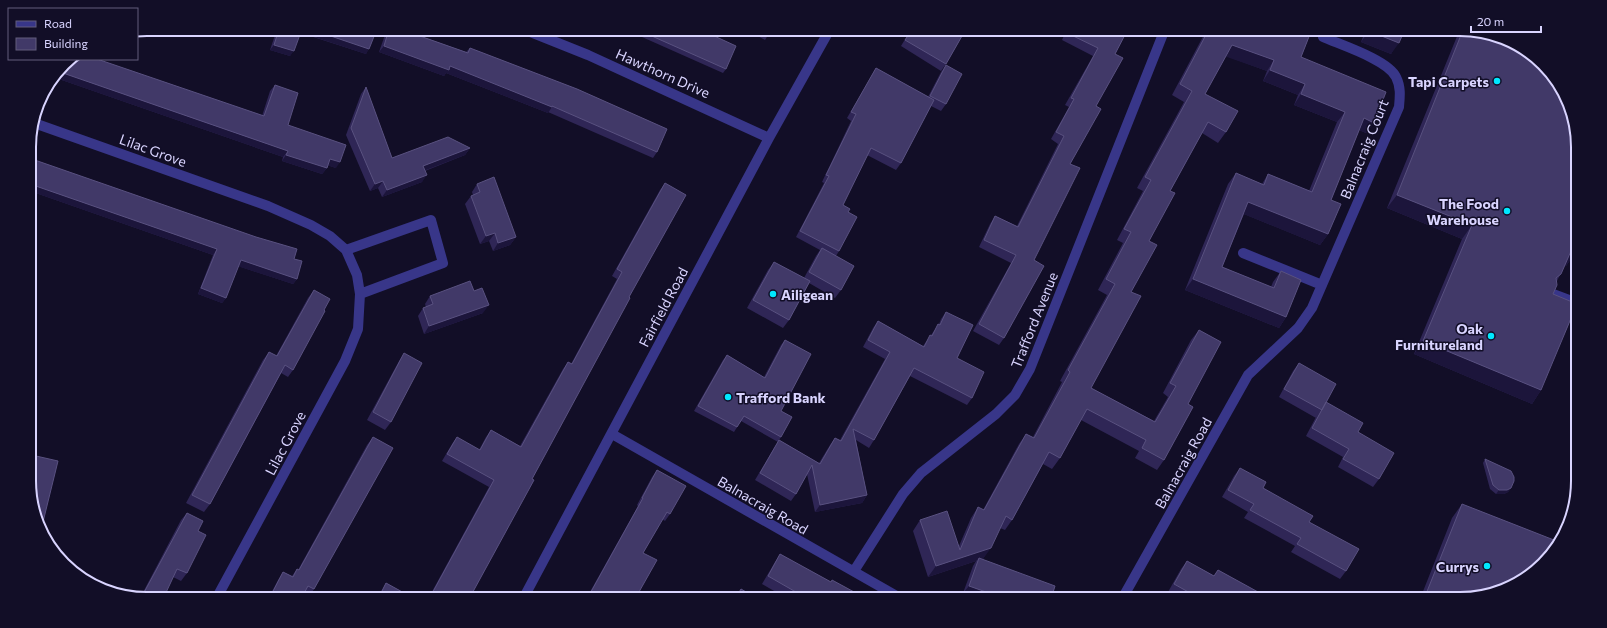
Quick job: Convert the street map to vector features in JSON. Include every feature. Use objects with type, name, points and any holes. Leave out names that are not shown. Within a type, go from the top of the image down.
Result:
[{"type":"street","name":"Hawthorn Drive","points":[[540,36],[588,55],[769,138]]},
{"type":"street","name":"Fairfield Road","points":[[527,592],[769,138],[826,36]]},
{"type":"street","name":"Trafford Avenue","points":[[854,571],[903,494],[920,473],[996,414],[1019,389],[1030,369],[1162,36]]},
{"type":"street","name":"Balnacraig Court","points":[[1277,348],[1298,328],[1312,308],[1399,107],[1400,91],[1396,76],[1384,63],[1323,37]]},
{"type":"street","name":"Lilac Grove","points":[[39,125],[268,206],[312,225],[330,236],[346,250],[356,275],[360,294],[358,329],[345,361],[220,592]]},
{"type":"street","points":[[346,250],[430,220],[443,263],[360,294]]},
{"type":"street","points":[[1243,253],[1322,285]]},
{"type":"street","points":[[1553,294],[1571,300]]},
{"type":"street","name":"Balnacraig Road","points":[[1126,592],[1248,375],[1277,348]]},
{"type":"street","name":"Balnacraig Road","points":[[612,434],[890,592]]},
{"type":"building","points":[[277,36],[299,36],[294,51],[274,45]]},
{"type":"building","points":[[331,36],[374,36],[369,49]]},
{"type":"building","points":[[387,36],[420,36],[468,53],[470,48],[577,89],[667,129],[657,152],[552,106],[450,66],[449,70],[384,46]]},
{"type":"building","points":[[652,36],[714,36],[736,46],[726,69]]},
{"type":"building","points":[[908,36],[962,36],[946,64],[905,40]]},
{"type":"building","points":[[1073,36],[1124,36],[1115,54],[1123,58],[1096,106],[1101,109],[1070,164],[1080,168],[1034,260],[1044,266],[1004,338],[979,324],[1016,255],[984,240],[995,216],[1018,227],[1064,136],[1056,132],[1074,99],[1071,98],[1098,48]]},
{"type":"building","points":[[1205,36],[1309,36],[1301,57],[1386,92],[1374,123],[1364,118],[1331,200],[1341,204],[1328,234],[1248,202],[1222,267],[1274,288],[1281,271],[1301,280],[1286,317],[1193,279],[1236,173],[1264,185],[1268,174],[1312,192],[1345,112],[1301,94],[1305,84],[1270,70],[1274,60],[1232,45],[1205,94],[1238,111],[1226,132],[1208,122],[1170,191],[1175,193],[1149,241],[1157,245],[1131,292],[1141,296],[1091,388],[1155,422],[1176,386],[1170,383],[1199,330],[1221,342],[1188,404],[1193,407],[1164,460],[1142,448],[1146,440],[1087,409],[1060,458],[1049,452],[1012,520],[1006,516],[991,548],[936,566],[920,520],[947,511],[960,550],[978,507],[984,510],[1026,434],[1034,438],[1070,372],[1068,370],[1115,284],[1106,279],[1131,232],[1124,229],[1151,180],[1145,177],[1192,91],[1180,84]]},
{"type":"building","points":[[1382,36],[1402,36],[1399,43]]},
{"type":"building","points":[[1461,36],[1481,38],[1509,47],[1527,59],[1548,80],[1563,105],[1570,133],[1571,251],[1561,274],[1556,278],[1557,285],[1553,294],[1571,302],[1571,318],[1541,390],[1423,341],[1472,225],[1397,195]]},
{"type":"building","points":[[79,60],[100,60],[264,116],[275,85],[298,93],[288,125],[346,145],[340,162],[330,159],[327,168],[286,155],[288,151],[65,74]]},
{"type":"building","points":[[946,65],[962,74],[946,104],[930,96]]},
{"type":"building","points":[[876,68],[934,100],[901,163],[871,148],[843,205],[850,209],[848,212],[857,217],[839,251],[800,231],[829,176],[826,175],[856,114],[851,112]]},
{"type":"building","points":[[366,87],[392,158],[448,137],[470,148],[423,166],[427,175],[387,190],[383,181],[375,184],[351,128]]},
{"type":"building","points":[[36,160],[256,237],[297,249],[294,259],[302,261],[297,279],[241,260],[226,298],[201,288],[217,249],[36,186]]},
{"type":"building","points":[[494,177],[516,237],[498,243],[495,233],[486,236],[471,196],[480,192],[477,184]]},
{"type":"building","points":[[665,183],[686,195],[629,297],[630,298],[532,479],[534,480],[473,592],[433,592],[494,480],[447,454],[457,437],[480,450],[491,430],[521,447],[568,362],[572,364],[622,272],[617,269]]},
{"type":"building","points":[[822,248],[854,266],[841,290],[809,272]]},
{"type":"building","name":"Ailigean","points":[[774,262],[810,281],[789,320],[753,300]]},
{"type":"building","points":[[470,281],[474,291],[482,288],[489,305],[429,326],[423,308],[433,304],[430,296]]},
{"type":"building","points":[[314,290],[330,299],[293,370],[285,365],[210,504],[192,495],[269,352],[277,356]]},
{"type":"building","points":[[946,312],[973,325],[957,358],[984,372],[972,398],[914,368],[874,440],[853,429],[867,495],[820,505],[812,465],[796,494],[760,473],[779,440],[820,464],[835,438],[841,441],[890,352],[868,340],[878,321],[924,347],[938,324],[940,325]]},
{"type":"building","points":[[785,340],[811,354],[781,411],[792,417],[781,437],[744,416],[737,427],[698,406],[727,355],[765,378]]},
{"type":"building","points":[[404,353],[422,363],[391,422],[373,412]]},
{"type":"building","points":[[1299,363],[1336,384],[1322,410],[1284,389]]},
{"type":"building","points":[[1326,402],[1363,423],[1358,432],[1394,453],[1379,479],[1343,459],[1349,449],[1312,428]]},
{"type":"building","points":[[373,437],[393,448],[314,589],[308,586],[305,592],[273,592],[283,572],[293,577],[297,569],[299,570]]},
{"type":"building","points":[[36,456],[58,461],[43,521],[37,495]]},
{"type":"building","points":[[1485,459],[1511,471],[1514,481],[1511,488],[1507,490],[1499,490],[1493,485]]},
{"type":"building","points":[[1240,468],[1266,482],[1263,488],[1313,516],[1309,522],[1359,549],[1346,571],[1297,544],[1301,538],[1250,510],[1254,504],[1228,490]]},
{"type":"building","points":[[657,470],[686,486],[670,514],[667,512],[643,553],[657,560],[639,592],[591,592],[643,498]]},
{"type":"building","name":"Currys","points":[[1462,504],[1554,540],[1538,559],[1527,569],[1509,581],[1481,590],[1467,592],[1427,592]]},
{"type":"building","points":[[187,513],[203,521],[198,531],[206,535],[187,573],[177,569],[166,592],[144,592]]},
{"type":"building","points":[[780,554],[831,582],[832,580],[854,592],[796,592],[768,576]]},
{"type":"building","points":[[979,558],[1055,586],[1053,592],[986,592],[969,586]]},
{"type":"building","points":[[1187,561],[1214,576],[1218,570],[1258,592],[1188,592],[1174,584]]},
{"type":"building","points":[[386,583],[402,592],[382,592]]},
{"type":"building","points":[[741,589],[746,592],[739,592]]},
{"type":"place","name":"Tapi Carpets","points":[[1497,81]]},
{"type":"place","name":"The Food Warehouse","points":[[1507,211]]},
{"type":"place","name":"Ailigean","points":[[773,294]]},
{"type":"place","name":"Oak Furnitureland","points":[[1491,336]]},
{"type":"place","name":"Trafford Bank","points":[[728,397]]},
{"type":"place","name":"Currys","points":[[1487,566]]}]
